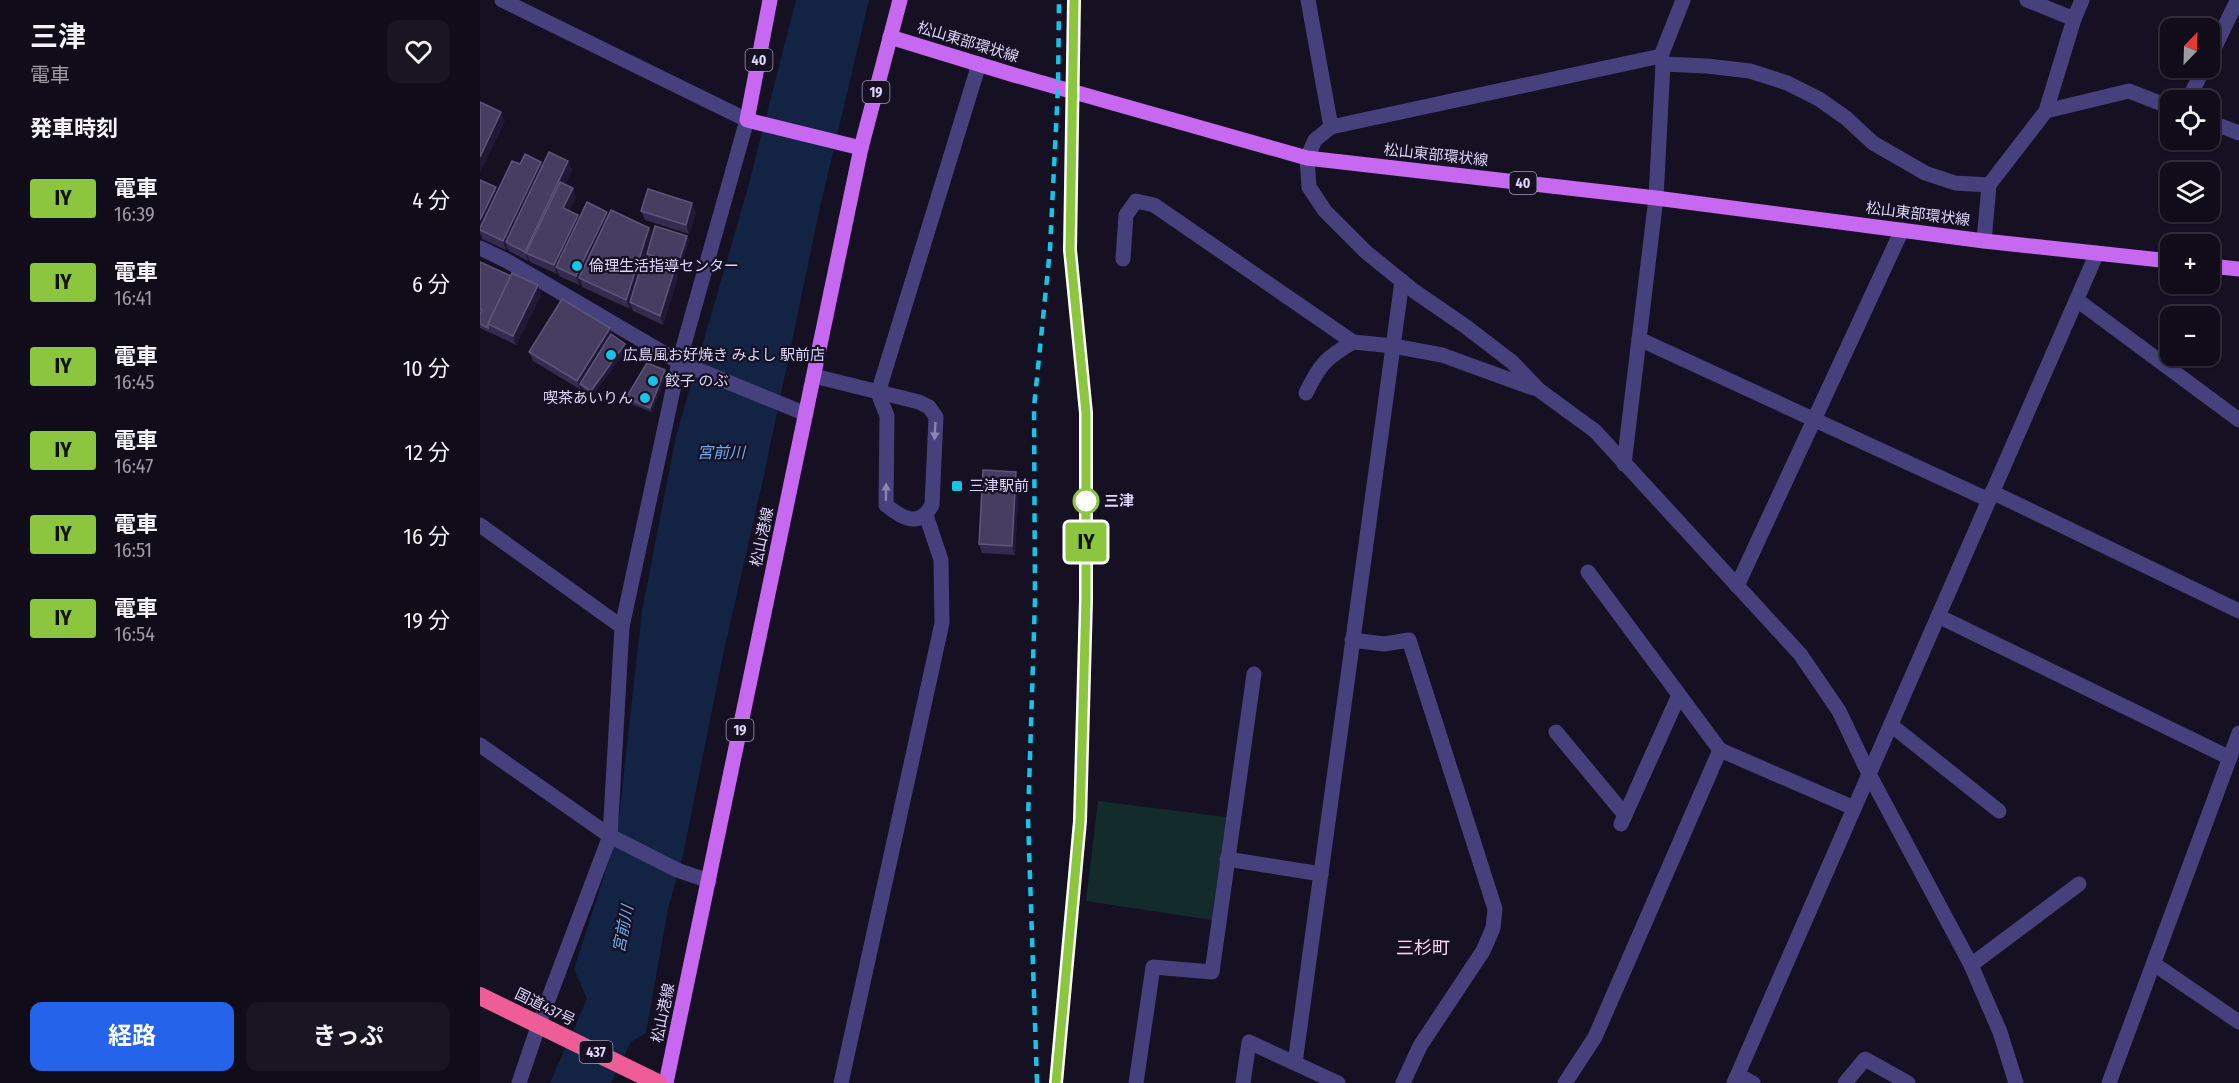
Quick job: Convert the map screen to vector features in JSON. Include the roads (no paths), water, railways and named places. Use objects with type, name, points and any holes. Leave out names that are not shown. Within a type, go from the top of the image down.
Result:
[{"type":"highway","name":"国道437号","points":[[480,996],[651,1079]]},
{"type":"main road","name":"40","points":[[747,120],[771,0]]},
{"type":"main road","name":"松山港線","points":[[666,1083],[861,148],[900,0]]},
{"type":"main road","name":"松山東部環状線","points":[[890,37],[1307,158],[1656,198],[1984,241],[2160,260]]},
{"type":"main road","points":[[747,120],[861,148]]},
{"type":"main road","points":[[2220,267],[2239,269]]},
{"type":"street","points":[[502,0],[747,120],[679,362],[622,627],[617,839],[519,1083]]},
{"type":"street","points":[[1308,0],[1331,128]]},
{"type":"street","points":[[1624,464],[1656,198],[1662,60],[1683,0]]},
{"type":"street","points":[[2027,0],[2074,19]]},
{"type":"street","points":[[1984,241],[1989,185],[2046,111],[2082,0]]},
{"type":"street","points":[[2220,36],[2235,5]]},
{"type":"street","points":[[1989,185],[1955,183],[1925,173],[1873,143],[1846,118],[1819,99],[1786,83],[1750,71],[1662,60],[1642,62],[1331,128],[1315,140],[1307,158],[1309,187],[1325,211],[1366,252],[1512,362],[1539,390],[1595,431],[1800,654],[1839,711],[1869,774],[1971,965],[2000,1032],[2016,1083]]},
{"type":"street","points":[[814,376],[878,393],[919,402],[929,407],[936,417],[932,505],[926,515],[915,520],[899,516],[886,505],[887,416],[878,393],[979,64]]},
{"type":"street","points":[[2046,111],[2129,91],[2160,103]]},
{"type":"street","points":[[2220,126],[2239,133]]},
{"type":"street","points":[[1123,259],[1126,216],[1136,201],[1154,205],[1353,342],[1393,346],[1442,355],[1539,390]]},
{"type":"street","points":[[1737,586],[1902,230]]},
{"type":"street","points":[[480,248],[507,261],[679,362],[806,414]]},
{"type":"street","points":[[1753,1083],[1736,1079],[2097,253]]},
{"type":"street","points":[[1294,1063],[1402,281]]},
{"type":"street","points":[[2077,300],[2239,420]]},
{"type":"street","points":[[1639,339],[1813,419],[1991,496],[2239,611]]},
{"type":"street","points":[[1306,393],[1316,373],[1328,357],[1353,342]]},
{"type":"street","points":[[841,1083],[942,623],[941,560],[926,515]]},
{"type":"street","points":[[480,525],[622,627]]},
{"type":"street","points":[[1588,572],[1720,750],[1854,808]]},
{"type":"street","points":[[1938,616],[2230,758]]},
{"type":"street","points":[[1352,640],[1384,644],[1409,640],[1495,909],[1493,928],[1483,951],[1420,1046],[1403,1083]]},
{"type":"street","points":[[1136,1083],[1153,967],[1212,972],[1254,674]]},
{"type":"street","points":[[1556,732],[1623,820],[1679,695]]},
{"type":"street","points":[[1891,725],[1999,811]]},
{"type":"street","points":[[2109,1083],[2239,733]]},
{"type":"street","points":[[480,745],[617,839],[677,870],[709,881]]},
{"type":"street","points":[[1565,1083],[1595,1037],[1720,750]]},
{"type":"street","points":[[1227,859],[1320,874]]},
{"type":"street","points":[[1971,965],[2079,884]]},
{"type":"street","points":[[2154,964],[2239,1022]]},
{"type":"street","points":[[1243,1083],[1249,1042],[1338,1083]]},
{"type":"street","points":[[1845,1083],[1865,1059],[1908,1083]]},
{"type":"water","name":"宮前川","points":[[796,0],[869,0],[819,212],[764,475],[723,655],[683,855],[668,909],[646,1033],[631,1042],[611,1083],[550,1083],[587,999],[574,969],[610,858],[619,817],[642,611],[676,436],[747,191]]},
{"type":"railway","points":[[1037,1083],[1028,819],[1035,600],[1034,407],[1050,249],[1058,87],[1059,0]]},
{"type":"railway","points":[[1056,1083],[1080,821],[1086,600],[1086,413],[1070,250],[1074,0]]},
{"type":"train","name":"IY","points":[[1056,1083],[1080,821],[1086,600],[1086,413],[1070,250],[1074,0]]},
{"type":"place","name":"倫理生活指導センター","points":[[577,266]]},
{"type":"place","name":"広島風お好焼き みよし 駅前店","points":[[611,355]]},
{"type":"place","name":"餃子 のぶ","points":[[653,381]]},
{"type":"place","name":"喫茶あいりん","points":[[645,398]]},
{"type":"place","name":"三津駅前","points":[[957,486]]},
{"type":"place","name":"三津","points":[[1086,501]]},
{"type":"district","name":"三杉町","points":[[1423,948]]}]
